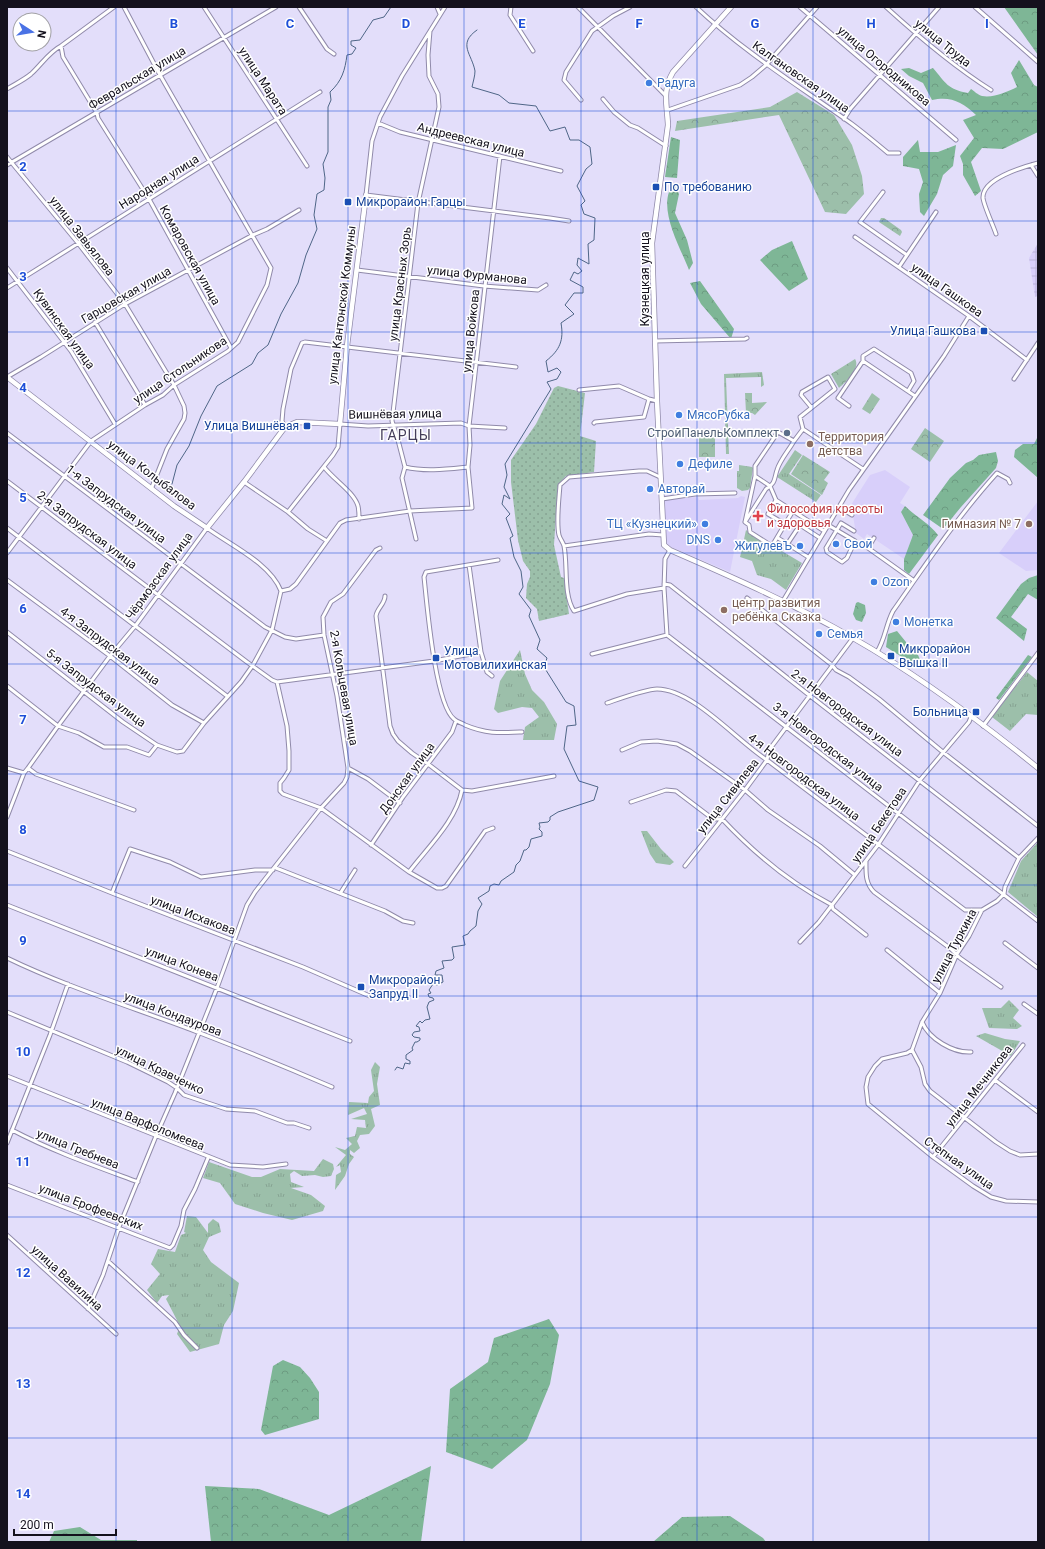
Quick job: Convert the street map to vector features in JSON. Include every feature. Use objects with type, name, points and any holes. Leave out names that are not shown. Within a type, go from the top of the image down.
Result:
[{"type":"main road","name":"Кузнецкая улица","points":[[670,550],[664,544],[663,535],[652,243],[668,126],[668,110],[665,95],[668,81],[674,72],[731,7]]},
{"type":"main road","name":"улица Кантонской Коммуны","points":[[340,424],[347,346],[366,195]]},
{"type":"main road","name":"улица Колыбалова","points":[[7,377],[152,487],[174,506],[207,528]]},
{"type":"main road","name":"Вишнёвая улица","points":[[285,427],[297,422],[340,424]]},
{"type":"main road","name":"Чёрмозская улица","points":[[207,528],[285,427]]},
{"type":"main road","points":[[670,550],[783,601],[877,652],[971,717],[1038,768]]},
{"type":"street","points":[[7,89],[30,75],[45,62],[55,50],[114,7]]},
{"type":"street","name":"улица Стольникова","points":[[7,553],[91,441],[162,395],[174,385],[228,351],[238,342],[267,285],[271,268],[160,75],[124,7]]},
{"type":"street","name":"улица Марата","points":[[204,7],[307,166]]},
{"type":"street","name":"Февральская улица","points":[[7,165],[276,7]]},
{"type":"street","points":[[299,7],[327,49],[334,54]]},
{"type":"street","points":[[437,7],[440,14]]},
{"type":"street","name":"улица Кантонской Коммуны","points":[[366,195],[372,141],[378,123],[402,76],[445,7]]},
{"type":"street","points":[[511,7],[510,15],[533,51]]},
{"type":"street","points":[[578,7],[665,95]]},
{"type":"street","points":[[582,100],[564,80],[566,72],[589,35],[613,16],[630,7]]},
{"type":"street","name":"Калгановская улица","points":[[696,7],[715,25],[766,65],[793,82],[888,153],[899,153]]},
{"type":"street","name":"улица Огородникова","points":[[800,7],[956,140]]},
{"type":"street","points":[[668,110],[740,85],[752,77],[766,65],[817,7]]},
{"type":"street","name":"улица Труда","points":[[886,7],[915,33],[968,75],[991,90]]},
{"type":"street","points":[[844,119],[851,108],[939,7]]},
{"type":"street","points":[[975,7],[1038,62]]},
{"type":"street","name":"улица Красных Зорь","points":[[416,539],[402,478],[405,467],[398,440],[392,426],[418,203],[439,107],[438,94],[429,76],[428,55],[430,31]]},
{"type":"street","name":"Комаровская улица","points":[[61,46],[63,57],[97,113],[98,118],[148,199],[231,348]]},
{"type":"street","name":"Народная улица","points":[[7,288],[209,160],[320,92]]},
{"type":"street","points":[[603,99],[614,112],[630,125],[638,128],[666,146]]},
{"type":"street","name":"Андреевская улица","points":[[378,123],[400,132],[561,171]]},
{"type":"street","name":"улица Войкова","points":[[410,511],[472,508],[468,467],[470,445],[469,426],[500,156]]},
{"type":"street","name":"улица Завьялова","points":[[7,157],[125,304],[174,385],[184,406],[184,419],[167,450],[152,487]]},
{"type":"street","points":[[996,234],[983,198],[986,189],[992,181],[1038,162]]},
{"type":"street","points":[[1031,165],[1038,176]]},
{"type":"street","points":[[883,192],[860,222],[907,255]]},
{"type":"street","points":[[366,195],[418,203],[493,210],[569,221]]},
{"type":"street","name":"Гарцовская улица","points":[[7,377],[125,304],[253,235],[267,229],[299,210]]},
{"type":"street","points":[[899,267],[936,212]]},
{"type":"street","name":"улица Гашкова","points":[[855,237],[969,316],[1027,360]]},
{"type":"street","name":"Кувинская улица","points":[[7,268],[71,351],[116,424]]},
{"type":"street","name":"улица Фурманова","points":[[356,270],[484,286],[538,290],[546,285]]},
{"type":"street","points":[[783,601],[808,557],[863,469],[944,356],[969,316]]},
{"type":"street","points":[[95,322],[145,405]]},
{"type":"street","points":[[655,341],[725,340],[747,338]]},
{"type":"street","points":[[285,427],[282,421],[283,409],[291,369],[302,343],[305,342],[401,352],[516,367]]},
{"type":"street","points":[[1014,379],[1038,343]]},
{"type":"street","points":[[850,406],[838,398],[863,361],[863,356],[874,349],[911,373],[914,381],[908,391]]},
{"type":"street","points":[[863,361],[915,396]]},
{"type":"street","points":[[811,407],[801,395],[802,392],[828,377],[834,389],[800,417],[803,428],[863,469]]},
{"type":"street","points":[[579,390],[619,386],[649,399],[657,400]]},
{"type":"street","points":[[594,423],[644,417],[649,399]]},
{"type":"street","name":"Вишнёвая улица","points":[[340,424],[392,426],[461,423],[469,426],[505,428]]},
{"type":"street","name":"улица Кантонской Коммуны","points":[[288,512],[338,447],[340,424]]},
{"type":"street","points":[[746,522],[766,489],[776,479],[777,469],[803,428]]},
{"type":"street","points":[[793,511],[772,546],[750,532],[749,525],[746,522],[755,476],[755,466],[778,432],[794,441]]},
{"type":"street","name":"1-я Запрудская улица","points":[[7,433],[265,627],[285,637],[296,639],[324,635]]},
{"type":"street","points":[[324,467],[331,476],[353,495],[358,506],[359,519]]},
{"type":"street","points":[[405,467],[412,469],[436,469],[468,467]]},
{"type":"street","points":[[660,477],[647,471],[618,472],[569,477],[560,485],[558,504],[559,535],[564,546],[568,592],[571,607],[574,611],[627,594],[664,586]]},
{"type":"street","points":[[877,652],[881,646],[890,616],[913,580],[977,495],[997,473],[1008,479],[1010,483]]},
{"type":"street","points":[[755,476],[770,486],[776,500],[824,531]]},
{"type":"street","name":"2-я Запрудская улица","points":[[7,481],[272,680],[277,682]]},
{"type":"street","points":[[244,482],[288,512],[308,529],[327,541]]},
{"type":"street","points":[[661,499],[695,494],[735,493]]},
{"type":"street","points":[[776,500],[768,514],[785,524]]},
{"type":"street","points":[[839,507],[852,515]]},
{"type":"street","points":[[204,723],[241,682],[253,665],[272,630],[281,591],[290,589],[296,584],[340,523],[346,520],[410,511]]},
{"type":"street","points":[[828,525],[836,530],[855,541],[848,558],[842,562],[826,550],[826,548],[836,530],[841,523],[854,531]]},
{"type":"street","points":[[788,543],[800,525],[820,538]]},
{"type":"street","points":[[7,528],[227,696]]},
{"type":"street","name":"Чёрмозская улица","points":[[7,817],[24,773],[207,528]]},
{"type":"street","name":"улица Колыбалова","points":[[207,528],[243,551],[260,565],[278,584],[281,591]]},
{"type":"street","points":[[564,546],[649,534],[663,535]]},
{"type":"street","points":[[778,538],[808,557]]},
{"type":"street","points":[[874,538],[868,548],[913,580]]},
{"type":"street","name":"2-я Кольцевая улица","points":[[348,768],[324,635],[323,617],[331,602],[343,594],[376,550],[380,548]]},
{"type":"street","points":[[592,654],[667,635],[664,586],[665,559],[670,550]]},
{"type":"street","points":[[498,560],[426,572],[424,577],[434,661],[445,706],[452,718],[478,731],[522,732]]},
{"type":"street","points":[[470,565],[481,652],[486,672],[492,676]]},
{"type":"street","name":"4-я Запрудская улица","points":[[7,580],[110,656],[172,705],[204,723]]},
{"type":"street","name":"2-я Новгородская улица","points":[[664,586],[670,585],[809,696],[920,780],[959,813],[1019,858]]},
{"type":"street","points":[[385,596],[385,600],[378,609],[376,616],[390,726],[398,741],[462,790],[472,791],[554,776]]},
{"type":"street","points":[[747,598],[832,665],[836,670],[849,677],[879,699],[944,753],[1038,826]]},
{"type":"street","name":"5-я Запрудская улица","points":[[7,632],[123,722],[157,745],[177,752],[183,751],[204,723]]},
{"type":"street","name":"3-я Новгородская улица","points":[[667,635],[1038,921]]},
{"type":"street","name":"улица Сивилева","points":[[685,866],[745,790],[767,760],[769,750],[786,726],[853,638]]},
{"type":"street","points":[[481,652],[434,661],[277,682],[286,726],[289,751],[289,770],[280,783],[280,791],[283,794],[321,808],[409,872],[437,888],[446,886],[485,831],[493,828]]},
{"type":"street","points":[[982,726],[1038,653]]},
{"type":"street","points":[[7,686],[58,726],[79,733],[104,747],[127,747],[149,755],[157,745]]},
{"type":"street","name":"4-я Новгородская улица","points":[[607,703],[655,689],[667,690],[691,701],[717,720],[753,751],[965,910],[982,910]]},
{"type":"street","name":"улица Бекетова","points":[[800,942],[832,905],[866,861],[920,780],[944,753],[971,717]]},
{"type":"street","name":"Донская улица","points":[[371,845],[452,732],[456,721]]},
{"type":"street","points":[[622,750],[640,742],[657,741],[677,744],[690,751],[745,790],[768,810],[820,846],[855,875]]},
{"type":"street","points":[[7,768],[24,773]]},
{"type":"street","points":[[28,768],[36,774],[134,810]]},
{"type":"street","points":[[88,1309],[108,1261],[119,1227],[177,1088],[248,905],[255,892],[321,808],[344,783],[347,777],[348,768],[368,779],[400,803]]},
{"type":"street","points":[[409,872],[452,815],[462,790]]},
{"type":"street","points":[[632,802],[666,790],[676,791],[713,819],[722,819],[752,849],[815,896],[832,905],[833,909],[866,935]]},
{"type":"street","points":[[1004,894],[1005,887],[1019,858],[1038,838]]},
{"type":"street","points":[[112,893],[130,849],[170,862],[201,877],[274,869],[341,892],[385,911],[403,921],[413,923]]},
{"type":"street","name":"улица Исхакова","points":[[7,851],[311,970],[372,997]]},
{"type":"street","points":[[866,861],[866,880],[869,886],[957,954],[960,958],[1001,987]]},
{"type":"street","points":[[341,892],[355,870]]},
{"type":"street","name":"улица Туркина","points":[[912,1050],[922,1022],[940,993],[957,954],[969,936],[982,910],[997,901],[1004,894]]},
{"type":"street","name":"улица Конева","points":[[7,905],[350,1041]]},
{"type":"street","points":[[1006,943],[1038,968]]},
{"type":"street","points":[[887,950],[940,993]]},
{"type":"street","name":"улица Кондаурова","points":[[7,958],[44,976],[199,1032],[270,1060],[332,1087]]},
{"type":"street","points":[[7,1143],[52,1030],[68,984]]},
{"type":"street","points":[[1024,1004],[1038,1014]]},
{"type":"street","name":"улица Кравченко","points":[[7,1012],[127,1062],[177,1088],[184,1095],[226,1109],[255,1111],[287,1123],[294,1123],[309,1128]]},
{"type":"street","points":[[922,1022],[925,1030],[931,1036],[960,1051],[971,1052]]},
{"type":"street","name":"улица Мечникова","points":[[933,1157],[1023,1045]]},
{"type":"street","points":[[912,1050],[921,1067],[927,1088],[996,1142],[1010,1151],[1020,1155],[1038,1154]]},
{"type":"street","name":"Степная улица","points":[[912,1050],[907,1053],[882,1059],[868,1077],[866,1088],[868,1104],[933,1157],[991,1197],[1006,1202],[1038,1202]]},
{"type":"street","name":"улица Варфоломеева","points":[[7,1076],[230,1166],[263,1167],[286,1164]]},
{"type":"street","points":[[995,1080],[1038,1112]]},
{"type":"street","name":"улица Гребнева","points":[[12,1130],[28,1139],[138,1182]]},
{"type":"street","name":"улица Ерофеевских","points":[[7,1185],[80,1214],[119,1227],[170,1248],[173,1245],[183,1222],[184,1210],[208,1158]]},
{"type":"street","name":"улица Вавилина","points":[[7,1235],[116,1334]]},
{"type":"street","points":[[108,1261],[175,1322],[184,1335],[197,1348]]},
{"type":"shaded area","points":[[1038,243],[1038,296],[1035,297],[1029,258]]},
{"type":"shaded area","points":[[885,470],[910,487],[900,503],[905,506],[901,512],[913,535],[904,559],[867,534],[864,539],[856,533],[851,505],[870,475]]},
{"type":"shaded area","points":[[741,496],[745,497],[730,572],[667,544],[665,538],[664,500],[698,497],[699,500],[738,498]]},
{"type":"shaded area","name":"Гимназия № 7","points":[[1038,501],[1038,570],[1026,571],[999,553]]},
{"type":"green space","points":[[1004,7],[1038,7],[1038,55]]},
{"type":"green space","points":[[1019,60],[1034,85],[1038,87],[1038,132],[1003,149],[982,148],[971,162],[981,191],[975,196],[963,175],[963,164],[960,156],[974,138],[963,120],[976,115],[961,103],[956,101],[945,99],[932,100],[923,83],[909,76],[901,69],[909,68],[921,73],[933,68],[948,85],[956,90],[968,93],[971,89],[978,94],[991,96],[1005,93],[1017,87],[1011,73]]},
{"type":"green space","points":[[797,92],[834,115],[852,145],[862,176],[864,194],[846,214],[825,212],[779,115],[675,131],[677,121],[770,107]]},
{"type":"green space","points":[[671,137],[680,140],[677,178],[665,177]]},
{"type":"green space","points":[[918,140],[920,152],[938,152],[956,145],[953,166],[943,175],[937,194],[924,216],[920,212],[919,194],[923,182],[919,169],[903,166],[903,157]]},
{"type":"green space","points":[[675,185],[679,194],[675,213],[687,240],[693,263],[689,270],[673,232],[668,211],[667,201],[669,192]]},
{"type":"green space","points":[[881,218],[884,218],[901,230],[902,232],[900,236],[879,222]]},
{"type":"green space","points":[[792,241],[808,279],[789,291],[760,260],[772,250]]},
{"type":"green space","points":[[700,281],[734,329],[731,339],[701,304],[690,283]]},
{"type":"green space","points":[[855,359],[856,367],[854,371],[839,388],[831,374]]},
{"type":"green space","points":[[762,372],[764,385],[761,387],[761,377],[726,378],[729,454],[726,454],[724,374]]},
{"type":"green space","points":[[558,386],[585,393],[580,436],[596,441],[594,472],[566,476],[558,485],[554,545],[561,577],[564,578],[569,614],[539,621],[537,609],[526,598],[530,571],[523,561],[518,540],[511,482],[511,460],[536,424],[554,388]]},
{"type":"green space","points":[[745,393],[752,393],[752,403],[767,402],[755,415],[752,413],[746,413]]},
{"type":"green space","points":[[872,393],[880,399],[870,414],[862,409]]},
{"type":"green space","points":[[925,428],[944,441],[930,462],[911,449]]},
{"type":"green space","points":[[699,432],[715,432],[715,457],[699,457]]},
{"type":"green space","points":[[1038,436],[1038,478],[1014,457],[1015,450],[1023,444],[1034,444]]},
{"type":"green space","points":[[795,450],[802,455],[789,474],[821,495],[816,502],[777,477]]},
{"type":"green space","points":[[996,452],[998,461],[996,468],[943,529],[923,515],[950,478],[966,463],[979,455]]},
{"type":"green space","points":[[803,455],[830,472],[824,480],[828,483],[822,495],[791,474]]},
{"type":"green space","points":[[739,465],[753,468],[750,488],[748,490],[742,491],[737,488],[737,471],[739,471]]},
{"type":"green space","points":[[905,506],[931,527],[938,535],[909,574],[904,570],[904,559],[913,535],[901,512]]},
{"type":"green space","points":[[746,530],[771,549],[743,544]]},
{"type":"green space","points":[[743,545],[771,550],[775,547],[802,563],[786,590],[771,579],[757,575],[752,561],[740,557]]},
{"type":"green space","points":[[1038,575],[1038,600],[1028,594],[1011,617],[1027,629],[1024,641],[996,618],[1021,584],[1029,578]]},
{"type":"green space","points":[[858,602],[865,605],[866,613],[862,622],[856,620],[853,614],[856,603]]},
{"type":"green space","points":[[897,631],[906,642],[907,647],[918,655],[921,662],[918,667],[886,647],[888,634]]},
{"type":"green space","points":[[520,650],[525,674],[532,690],[544,702],[557,724],[554,740],[523,740],[525,727],[539,717],[532,708],[522,707],[498,713],[494,709],[500,681]]},
{"type":"green space","points":[[1028,655],[1032,657],[999,700],[996,698]]},
{"type":"green space","points":[[1027,672],[1038,681],[1038,715],[1026,714],[1010,731],[992,717]]},
{"type":"green space","points":[[641,831],[647,831],[661,849],[674,862],[670,865],[656,863],[650,854]]},
{"type":"green space","points":[[1038,842],[1038,917],[1008,892],[1021,861]]},
{"type":"green space","points":[[1009,1000],[1019,1010],[1013,1018],[1022,1026],[1017,1029],[989,1028],[982,1008],[1001,1008]]},
{"type":"green space","points":[[985,1033],[1005,1039],[1020,1041],[1011,1056],[976,1036]]},
{"type":"green space","points":[[375,1062],[380,1067],[377,1084],[380,1105],[371,1109],[375,1126],[369,1134],[360,1135],[357,1141],[360,1148],[354,1153],[350,1150],[350,1154],[354,1157],[349,1164],[345,1176],[335,1190],[336,1175],[341,1172],[340,1165],[336,1167],[346,1155],[335,1147],[345,1150],[352,1144],[346,1138],[355,1136],[357,1127],[366,1128],[365,1120],[351,1119],[367,1114],[364,1108],[348,1115],[349,1102],[368,1103],[369,1097],[374,1091],[371,1070]]},
{"type":"green space","points":[[323,1159],[333,1164],[334,1169],[331,1176],[302,1176],[294,1171],[290,1174],[291,1182],[304,1187],[291,1188],[311,1195],[325,1206],[323,1211],[292,1220],[235,1204],[220,1183],[203,1178],[209,1162],[252,1177],[261,1177],[280,1169],[314,1171]]},
{"type":"green space","points":[[187,1216],[196,1217],[208,1233],[208,1224],[213,1219],[219,1223],[221,1232],[209,1237],[203,1250],[211,1262],[239,1283],[233,1311],[224,1325],[219,1344],[190,1352],[177,1334],[180,1326],[166,1299],[169,1295],[162,1296],[157,1303],[147,1290],[160,1274],[151,1264],[158,1249],[175,1252],[181,1235],[186,1233],[184,1232]]},
{"type":"green space","points":[[549,1319],[559,1335],[550,1384],[527,1440],[492,1469],[446,1452],[450,1389],[488,1362],[494,1338]]},
{"type":"green space","points":[[283,1360],[300,1367],[310,1378],[319,1392],[319,1419],[265,1435],[261,1430],[273,1366]]},
{"type":"green space","points":[[431,1466],[421,1542],[211,1542],[205,1486],[259,1489],[329,1515]]},
{"type":"green space","points":[[730,1516],[763,1538],[766,1542],[653,1542],[682,1517]]},
{"type":"green space","points":[[80,1527],[101,1540],[137,1540],[137,1542],[49,1542],[54,1531]]},
{"type":"waterway","points":[[172,484],[177,465],[189,446],[201,416],[217,386],[252,364],[258,353],[268,345],[281,314],[298,283],[306,255],[317,229],[314,215],[317,194],[324,190],[325,178],[323,164],[328,152],[328,107],[331,100],[330,92],[342,75],[347,55],[352,54],[356,48],[351,45],[351,41],[360,40],[373,20],[384,17],[391,7]]},
{"type":"waterway","points":[[395,1070],[397,1067],[403,1069],[405,1063],[410,1064],[410,1061],[406,1059],[406,1055],[413,1050],[412,1048],[415,1042],[420,1040],[420,1038],[412,1035],[414,1032],[420,1031],[419,1027],[416,1026],[420,1021],[422,1023],[425,1020],[430,1019],[427,1007],[429,1002],[434,1000],[433,998],[429,997],[428,994],[431,993],[429,990],[433,984],[437,985],[443,982],[442,975],[435,975],[436,971],[444,968],[442,961],[452,960],[454,958],[452,947],[465,945],[463,936],[468,934],[476,926],[478,911],[482,904],[478,898],[489,891],[490,886],[494,884],[499,885],[501,881],[514,872],[524,850],[529,847],[531,839],[542,836],[542,832],[539,829],[539,823],[548,822],[550,817],[558,812],[594,800],[598,787],[579,781],[564,749],[567,726],[576,725],[574,706],[566,702],[544,667],[547,658],[537,649],[540,640],[529,616],[531,610],[519,594],[523,587],[521,571],[514,557],[510,538],[513,536],[506,518],[510,514],[502,504],[504,495],[510,499],[504,487],[507,475],[505,464],[551,389],[547,382],[557,379],[561,372],[557,368],[548,372],[546,361],[555,353],[560,344],[562,335],[561,323],[574,314],[565,305],[574,293],[583,293],[583,287],[570,280],[574,272],[578,274],[582,271],[577,265],[578,258],[589,264],[588,244],[594,240],[595,218],[584,214],[581,205],[585,201],[577,186],[586,169],[592,164],[590,147],[579,140],[570,140],[565,127],[550,131],[536,106],[509,103],[499,95],[472,87],[475,71],[467,45],[471,35],[477,30]]},
{"type":"place","name":"Радуга","points":[[649,83]]},
{"type":"place","name":"По требованию","points":[[656,187]]},
{"type":"place","name":"Микрорайон Гарцы","points":[[348,202]]},
{"type":"place","name":"Улица Гашкова","points":[[984,331]]},
{"type":"place","name":"МясоРубка","points":[[679,415]]},
{"type":"place","name":"Улица Вишнёвая","points":[[307,426]]},
{"type":"place","name":"СтройПанельКомплект","points":[[787,433]]},
{"type":"place","name":"Территория детства","points":[[810,444]]},
{"type":"place","name":"Дефиле","points":[[680,464]]},
{"type":"place","name":"Авторай","points":[[650,489]]},
{"type":"place","name":"Философия красоты и здоровья","points":[[758,516]]},
{"type":"place","name":"ТЦ «Кузнецкий»","points":[[705,524]]},
{"type":"place","name":"Гимназия № 7","points":[[1029,524]]},
{"type":"place","name":"DNS","points":[[718,540]]},
{"type":"place","name":"Свой","points":[[836,544]]},
{"type":"place","name":"ЖигулевЪ","points":[[800,546]]},
{"type":"place","name":"Ozon","points":[[874,582]]},
{"type":"place","name":"центр развития ребёнка Сказка","points":[[724,610]]},
{"type":"place","name":"Монетка","points":[[896,622]]},
{"type":"place","name":"Семья","points":[[819,634]]},
{"type":"place","name":"Микрорайон Вышка II","points":[[891,656]]},
{"type":"place","name":"Улица Мотовилихинская","points":[[436,658]]},
{"type":"place","name":"Больница","points":[[976,712]]},
{"type":"place","name":"Микрорайон Запруд II","points":[[361,987]]},
{"type":"district","name":"ГАРЦЫ","points":[[406,435]]}]
